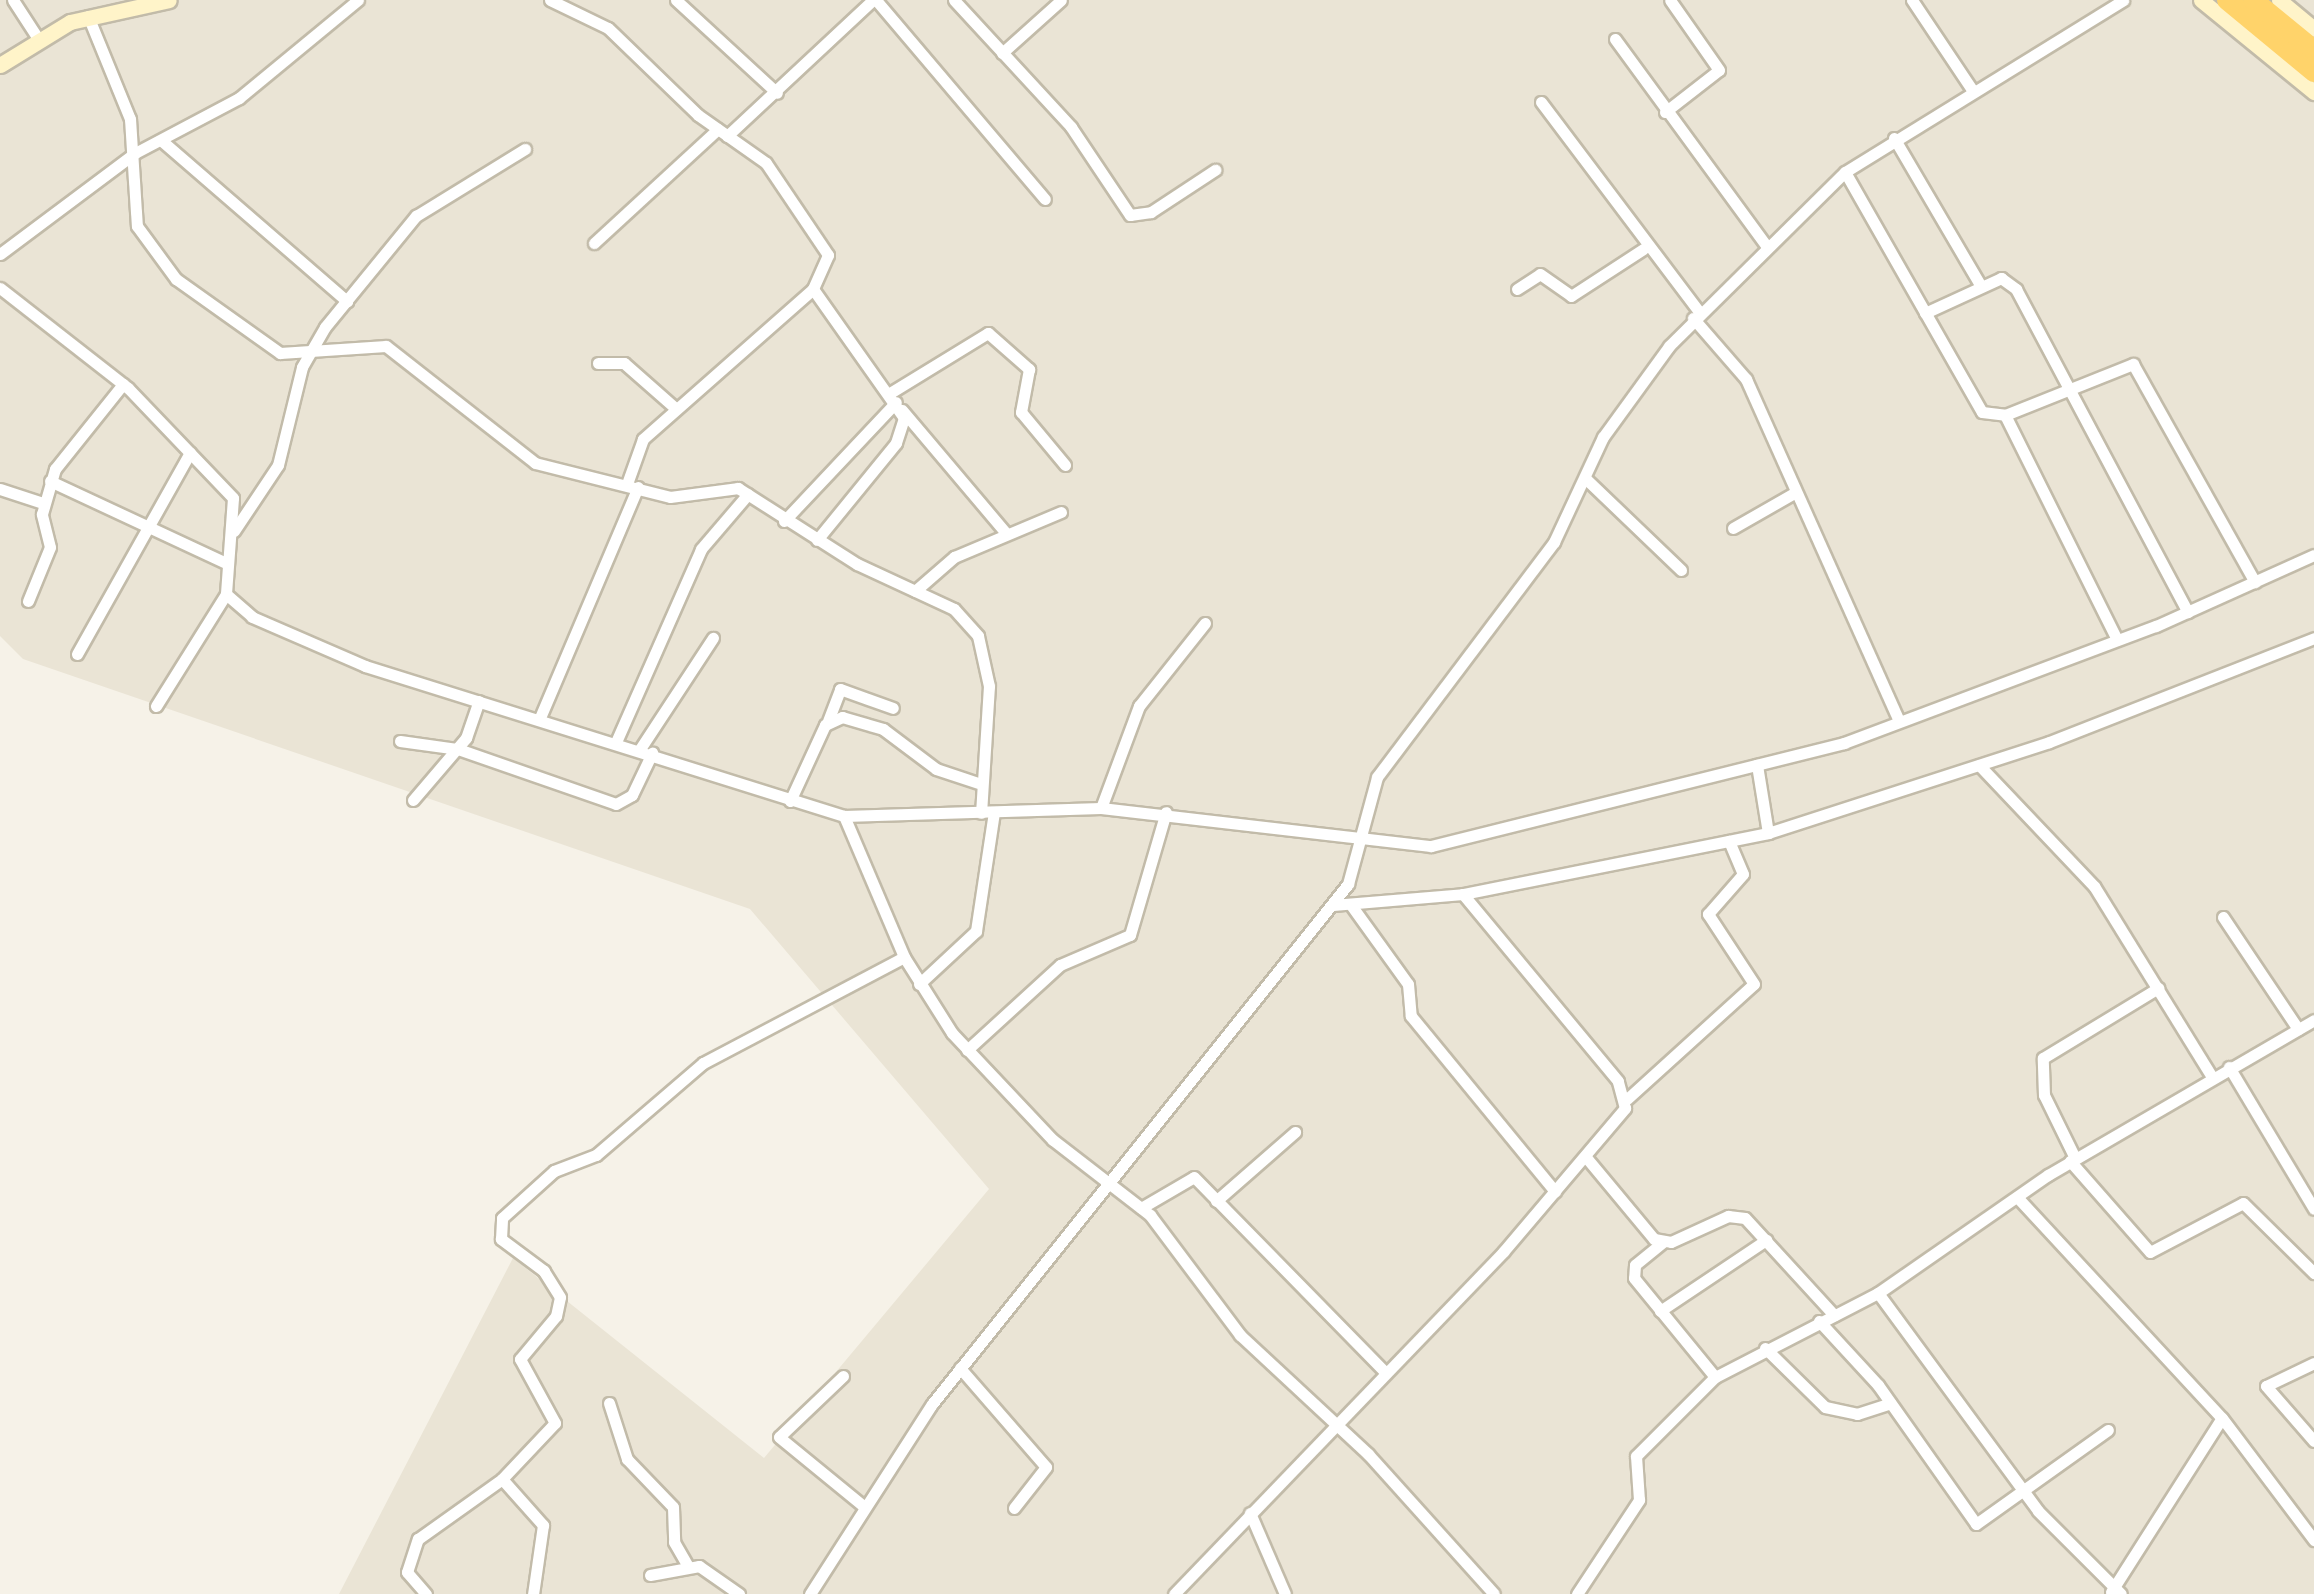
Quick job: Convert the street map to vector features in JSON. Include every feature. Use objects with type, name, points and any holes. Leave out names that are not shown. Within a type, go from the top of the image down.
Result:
[{"type":"highway","points":[[2241,7],[2314,50]]},
{"type":"highway","points":[[2241,7],[2314,72]]},
{"type":"main road","points":[[0,66],[39,40],[88,16],[170,0]]},
{"type":"main road","points":[[2201,0],[2241,7],[2314,92]]},
{"type":"main road","points":[[2279,0],[2310,20]]},
{"type":"street","points":[[12,0],[39,40]]},
{"type":"street","points":[[0,254],[135,153],[221,110],[358,0]]},
{"type":"street","points":[[539,720],[632,486],[637,446],[675,408],[813,289],[828,267],[821,237],[772,169],[722,132],[608,28],[550,0]]},
{"type":"street","points":[[676,0],[777,92]]},
{"type":"street","points":[[594,243],[722,132],[777,92],[874,0],[1045,199]]},
{"type":"street","points":[[954,0],[1072,126],[1130,214],[1151,212],[1215,170]]},
{"type":"street","points":[[1665,112],[1719,70],[1670,0]]},
{"type":"street","points":[[1912,0],[1971,88]]},
{"type":"street","points":[[810,1594],[862,1505],[960,1368],[1104,1180],[1135,1155],[1333,905],[1358,866],[1360,841],[1377,777],[1554,542],[1626,402],[1696,315],[1846,172],[1971,88],[2123,0]]},
{"type":"street","points":[[1002,52],[1052,3]]},
{"type":"street","points":[[88,16],[127,104],[135,153],[137,226],[161,266],[268,349],[309,352],[386,346],[513,452],[670,496],[729,487],[748,494],[817,540],[964,617],[982,647],[989,701],[978,783],[988,813],[976,931],[919,984]]},
{"type":"street","points":[[1615,39],[1766,247]]},
{"type":"street","points":[[1541,102],[1643,248],[1740,367],[1899,722]]},
{"type":"street","points":[[1894,138],[1980,286]]},
{"type":"street","points":[[162,141],[347,301]]},
{"type":"street","points":[[234,531],[283,454],[309,352],[347,301],[416,216],[525,149]]},
{"type":"street","points":[[1846,172],[1982,412],[2005,415],[2124,362],[2143,372],[2255,582]]},
{"type":"street","points":[[1517,289],[1540,274],[1571,296],[1643,248]]},
{"type":"street","points":[[1924,313],[2001,278],[2016,289],[2072,383],[2188,612]]},
{"type":"street","points":[[0,288],[123,384],[233,498],[234,531],[226,594],[156,706]]},
{"type":"street","points":[[813,289],[896,401],[1006,532]]},
{"type":"street","points":[[784,521],[896,401],[988,333],[1029,369],[1021,412],[1065,465]]},
{"type":"street","points":[[598,364],[624,362],[675,408]]},
{"type":"street","points":[[28,601],[50,547],[42,503],[50,481],[123,384]]},
{"type":"street","points":[[817,540],[896,443],[896,401]]},
{"type":"street","points":[[2005,415],[2117,640]]},
{"type":"street","points":[[77,654],[190,452]]},
{"type":"street","points":[[1585,478],[1681,570]]},
{"type":"street","points":[[50,481],[228,564]]},
{"type":"street","points":[[0,489],[42,503]]},
{"type":"street","points":[[1733,528],[1794,493]]},
{"type":"street","points":[[616,742],[701,549],[748,494]]},
{"type":"street","points":[[914,591],[944,563],[1006,532],[1061,512]]},
{"type":"street","points":[[226,594],[300,642],[844,816],[1101,808],[1166,812],[1360,841],[1431,846],[1757,765],[1899,722],[2188,612],[2314,555]]},
{"type":"street","points":[[1101,808],[1139,706],[1205,623]]},
{"type":"street","points":[[400,741],[458,749],[616,804],[632,795],[646,751],[713,638]]},
{"type":"street","points":[[1333,905],[1463,894],[1768,833],[1979,765],[2314,638]]},
{"type":"street","points":[[790,800],[840,689],[892,708]]},
{"type":"street","points":[[413,800],[458,749],[479,701]]},
{"type":"street","points":[[828,721],[882,729],[936,769],[978,783]]},
{"type":"street","points":[[1757,765],[1768,833]]},
{"type":"street","points":[[1979,765],[2094,886],[2212,1077]]},
{"type":"street","points":[[967,1050],[1060,965],[1130,935],[1166,812]]},
{"type":"street","points":[[844,816],[904,957],[967,1050],[1104,1180],[1142,1208],[1240,1335],[1336,1424],[1494,1594]]},
{"type":"street","points":[[1174,1594],[1555,1191],[1627,1099],[1754,984],[1708,914],[1743,874],[1729,841]]},
{"type":"street","points":[[1463,894],[1627,1099]]},
{"type":"street","points":[[1351,905],[1408,984],[1412,1016],[1555,1191]]},
{"type":"street","points":[[2223,917],[2298,1029]]},
{"type":"street","points":[[426,1594],[408,1572],[410,1550],[502,1479],[555,1423],[520,1359],[556,1316],[560,1297],[544,1271],[501,1239],[502,1218],[554,1171],[603,1150],[702,1064],[904,957]]},
{"type":"street","points":[[2158,988],[2043,1058],[2044,1096],[2072,1160],[2150,1252],[2243,1203],[2311,1265]]},
{"type":"street","points":[[1577,1594],[1639,1500],[1636,1456],[1715,1377],[1878,1292],[2072,1160],[2314,1020]]},
{"type":"street","points":[[2229,1067],[2314,1209]]},
{"type":"street","points":[[1216,1201],[1295,1132]]},
{"type":"street","points":[[1585,1156],[1663,1242]]},
{"type":"street","points":[[1142,1208],[1188,1176],[1386,1373]]},
{"type":"street","points":[[2017,1198],[2222,1418],[2312,1533]]},
{"type":"street","points":[[1715,1377],[1660,1311],[1633,1271],[1663,1242],[1737,1215],[1766,1240],[1834,1315]]},
{"type":"street","points":[[1660,1311],[1766,1240]]},
{"type":"street","points":[[1878,1292],[2023,1490],[2114,1592],[2222,1418]]},
{"type":"street","points":[[1819,1321],[1890,1403],[1970,1520],[1983,1521],[2108,1430]]},
{"type":"street","points":[[1765,1348],[1826,1407],[1858,1414],[1890,1403]]},
{"type":"street","points":[[2313,1365],[2266,1386],[2314,1441]]},
{"type":"street","points":[[960,1368],[1046,1467],[1014,1508]]},
{"type":"street","points":[[843,1376],[780,1437],[862,1505]]},
{"type":"street","points":[[609,1403],[627,1459],[672,1507],[674,1542],[688,1566],[739,1594]]},
{"type":"street","points":[[502,1479],[543,1525],[534,1594]]},
{"type":"street","points":[[1250,1513],[1285,1594]]},
{"type":"street","points":[[650,1575],[688,1566]]},
{"type":"shaded area","points":[[0,0],[2314,0],[2314,1594],[339,1594],[513,1258],[764,1458],[989,1189],[750,909],[23,659],[0,636]]}]
